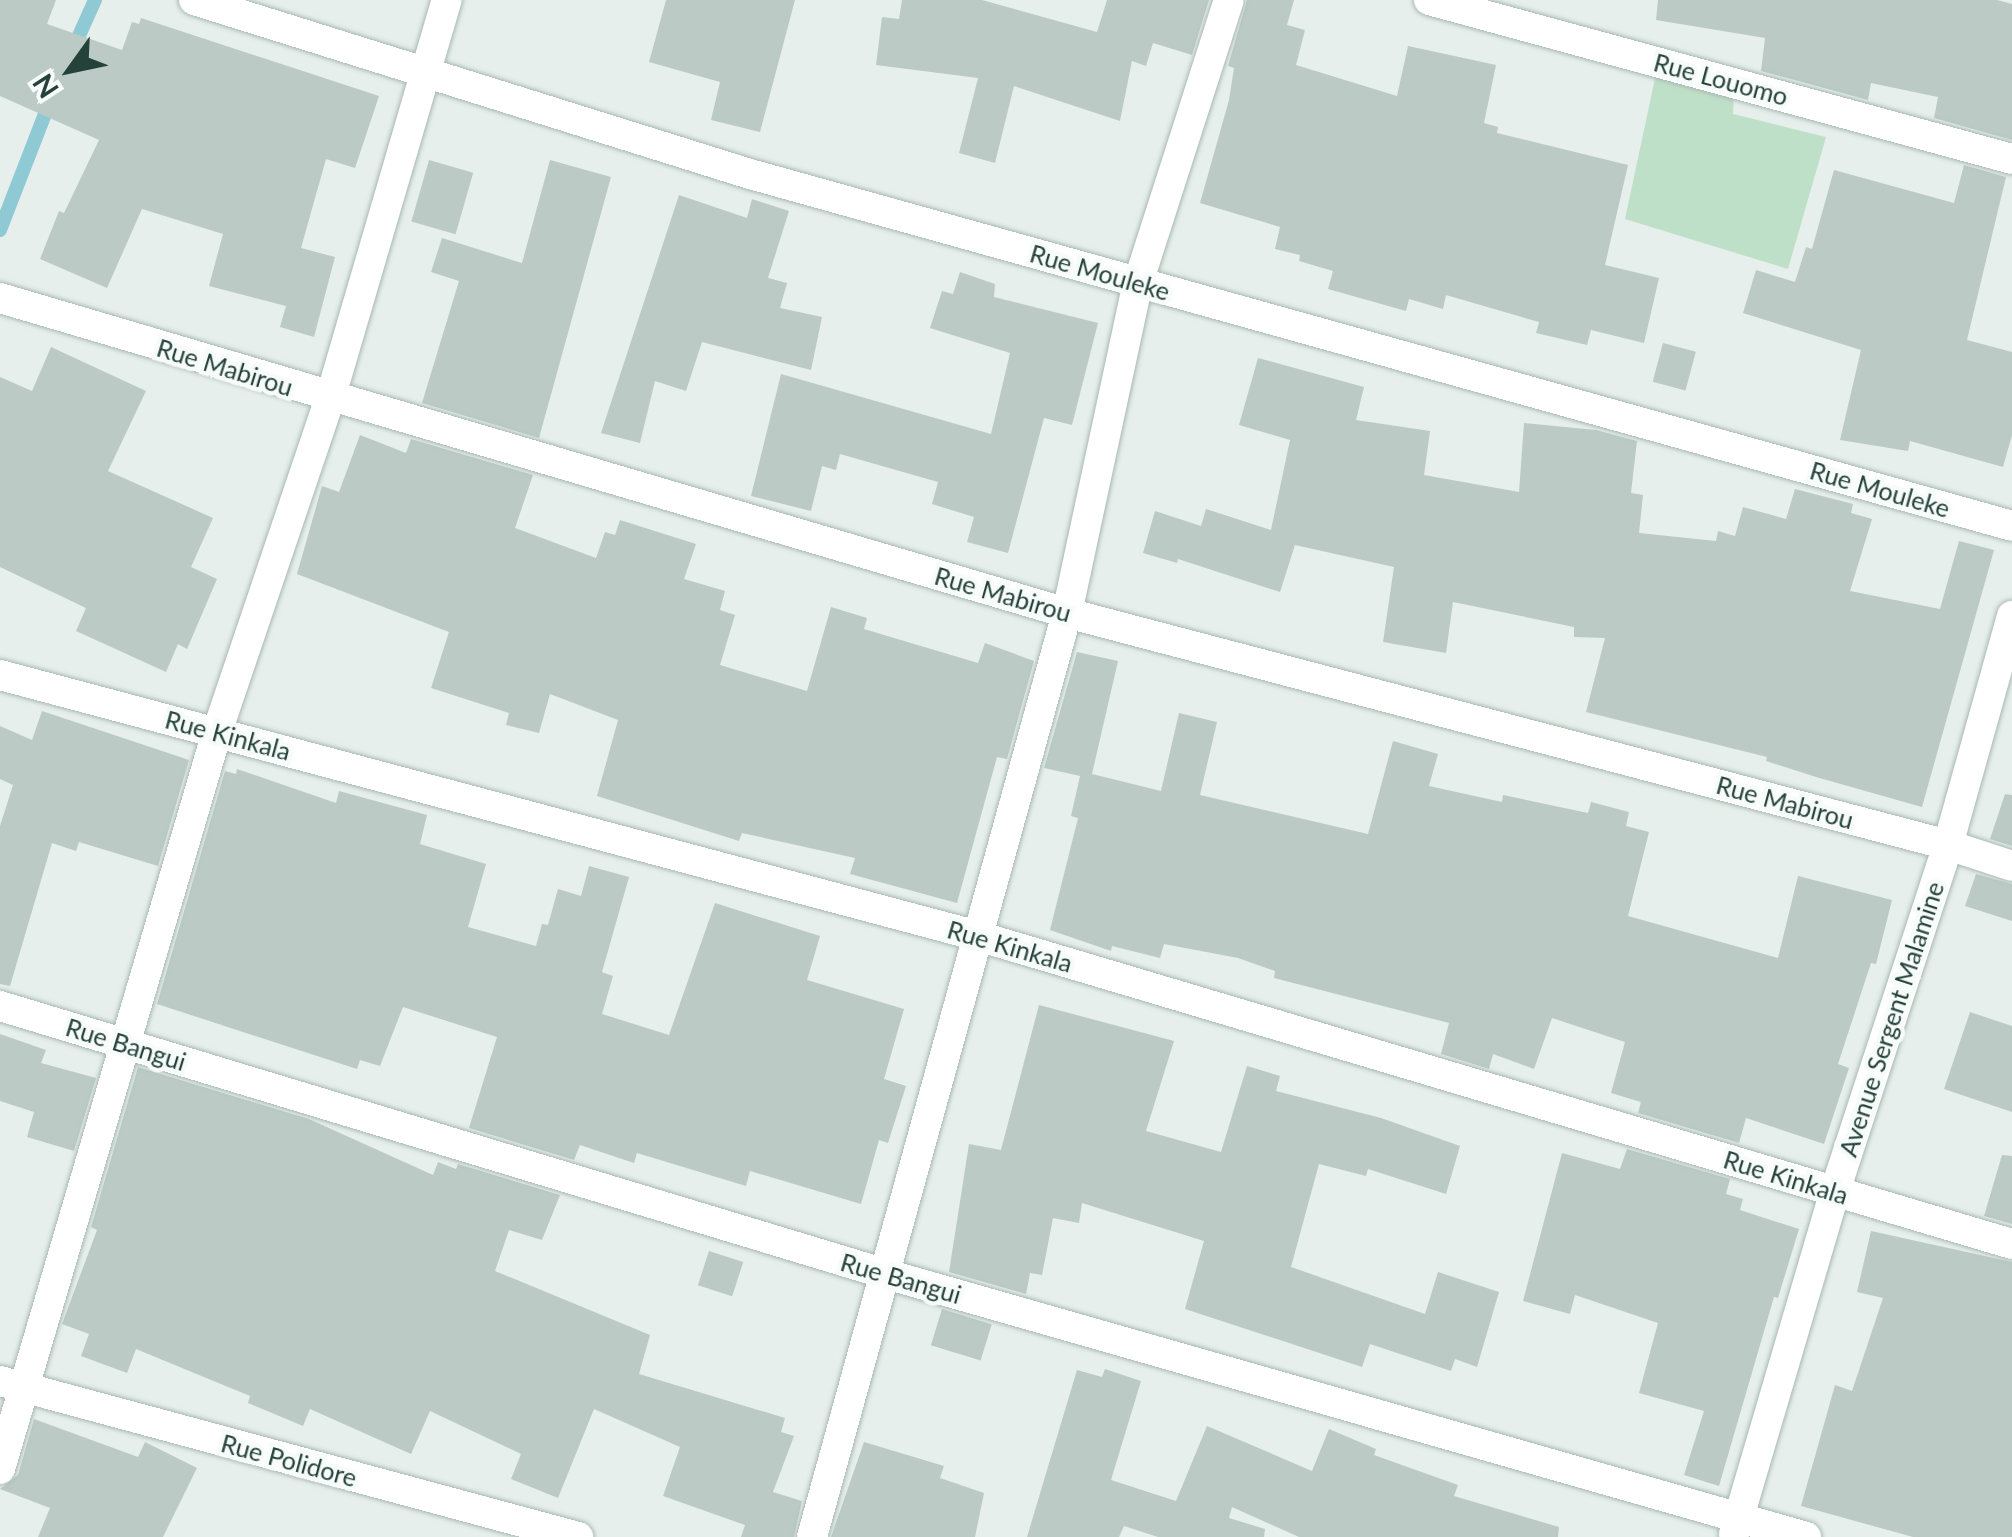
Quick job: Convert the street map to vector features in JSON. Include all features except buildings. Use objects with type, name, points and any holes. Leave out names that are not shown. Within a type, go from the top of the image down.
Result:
[{"type":"street","name":"Rue Mouleke","points":[[194,0],[750,174],[2012,526]]},
{"type":"street","points":[[0,1468],[13,1385],[124,1043],[217,732],[330,399],[423,72],[448,0]]},
{"type":"street","points":[[812,1537],[1067,613],[1138,283],[1229,0]]},
{"type":"street","name":"Rue Louomo","points":[[1429,0],[2012,159]]},
{"type":"street","name":"Rue Mabirou","points":[[0,298],[330,399],[1067,613],[1948,845],[2012,866]]},
{"type":"street","name":"Avenue Sergent Malamine","points":[[1736,1527],[1834,1191],[1948,845],[2012,616]]},
{"type":"street","name":"Rue Kinkala","points":[[0,675],[978,936],[2012,1244]]},
{"type":"street","name":"Rue Bangui","points":[[0,1006],[1736,1527],[1806,1537]]},
{"type":"street","name":"Rue Polidore","points":[[13,1385],[578,1537]]},
{"type":"green space","points":[[1657,69],[1734,91],[1733,114],[1826,137],[1788,269],[1625,219]]},
{"type":"waterway","points":[[73,49],[95,0]]},
{"type":"waterway","points":[[0,230],[50,101]]}]
